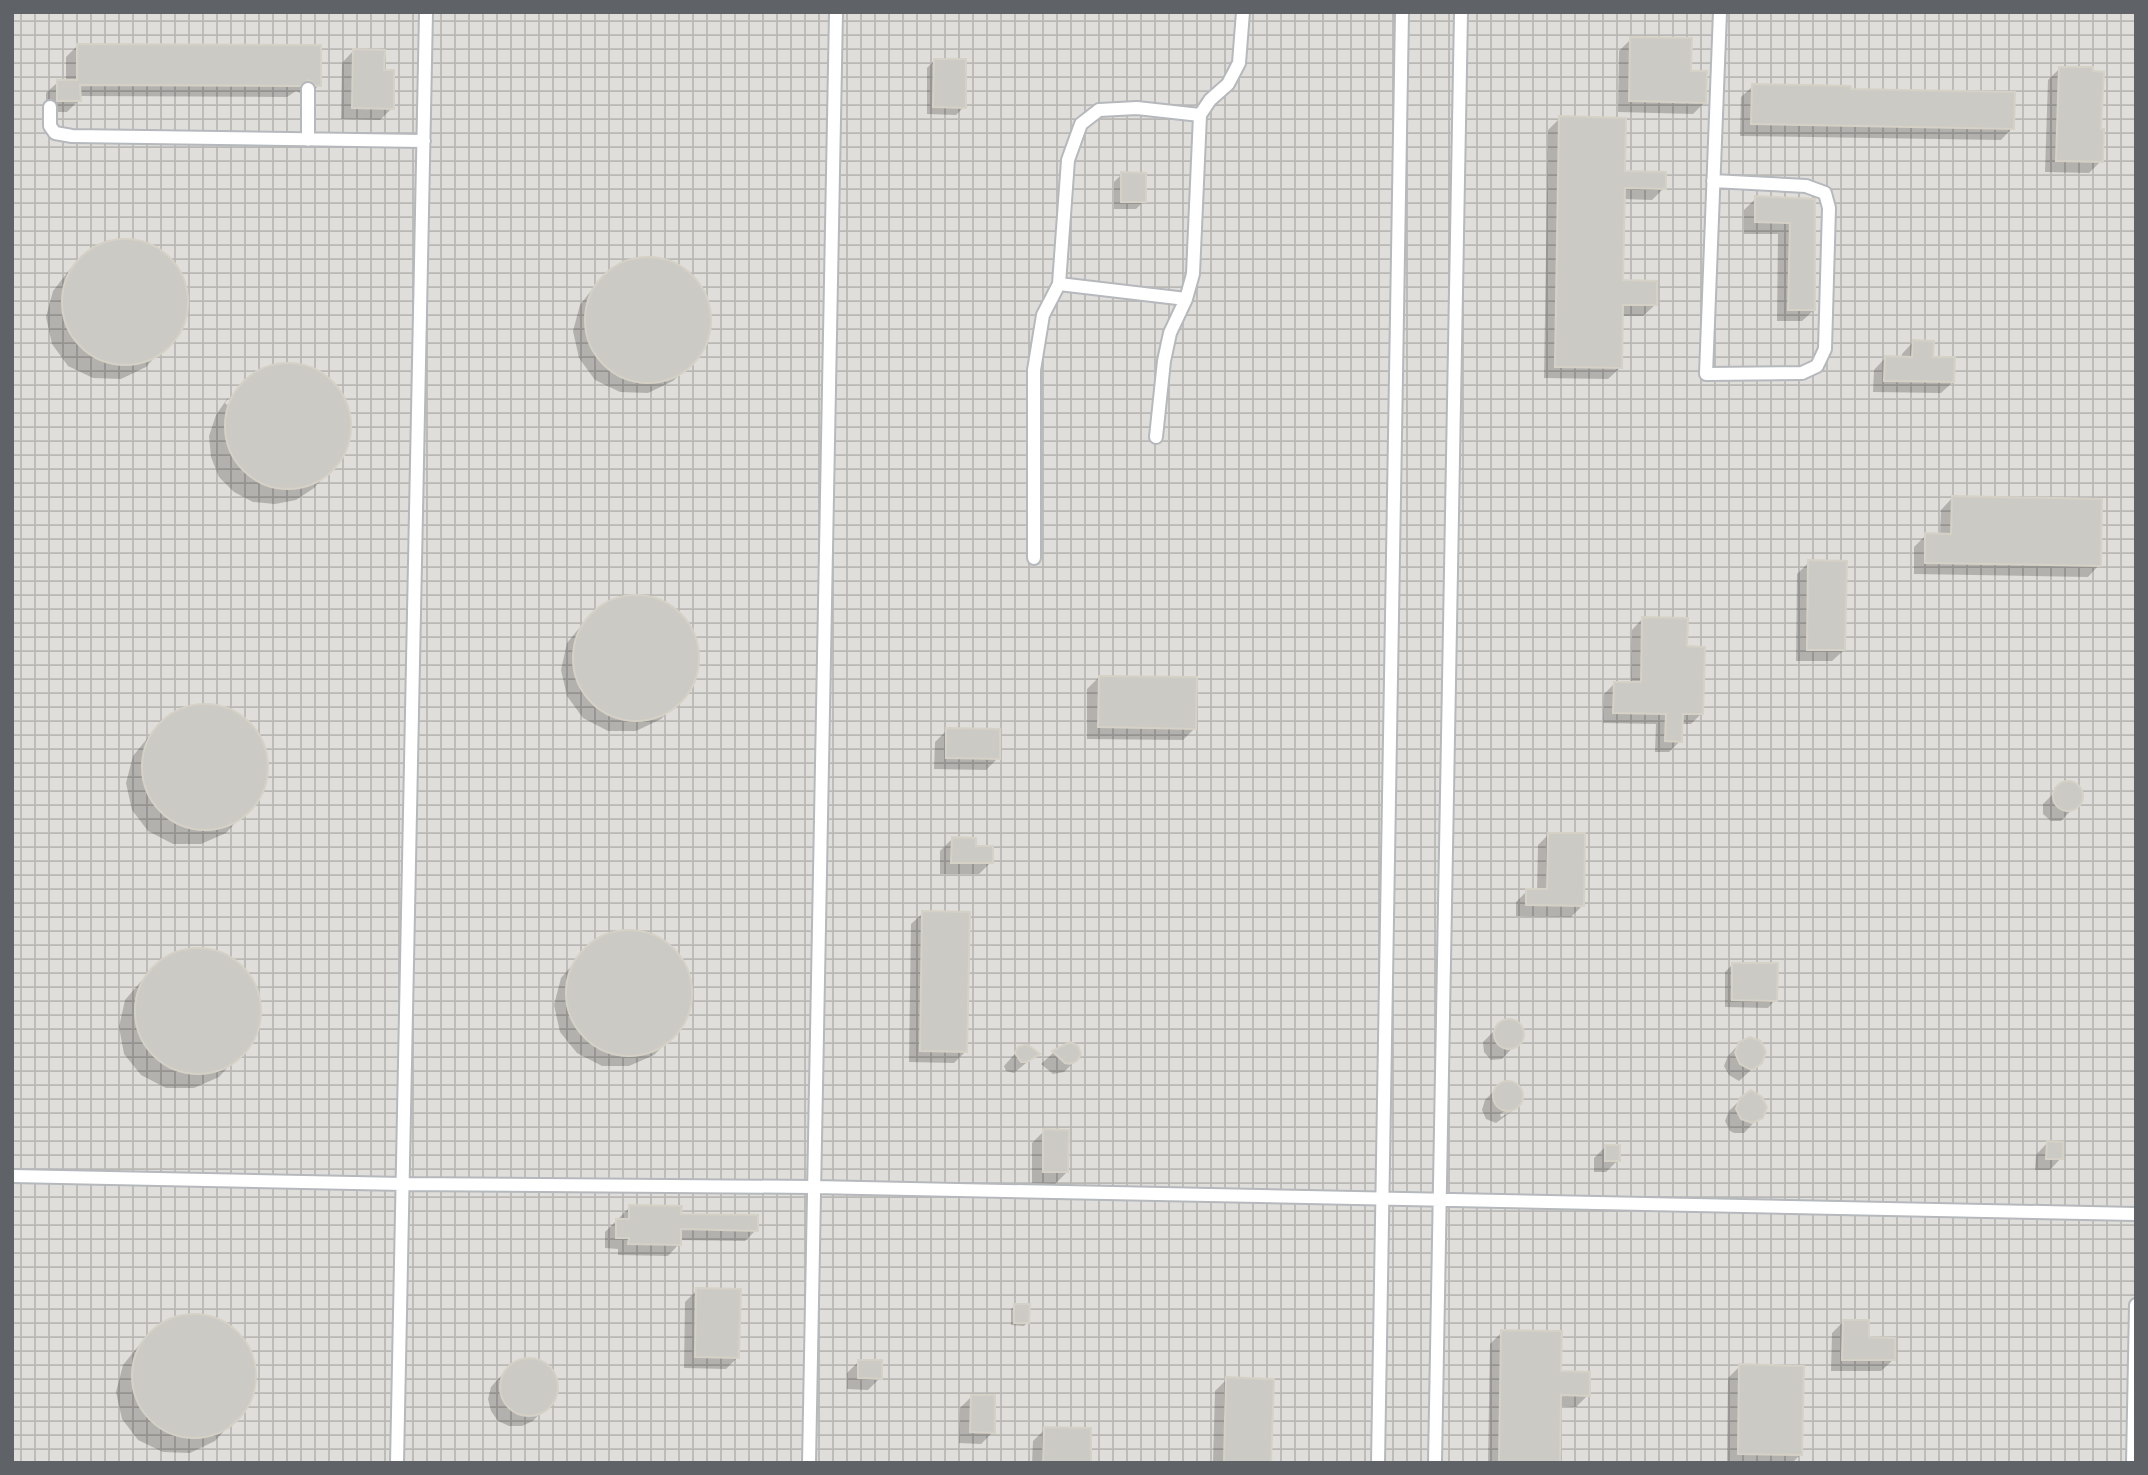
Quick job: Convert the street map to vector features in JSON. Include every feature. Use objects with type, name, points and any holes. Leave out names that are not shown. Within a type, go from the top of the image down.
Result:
[{"type":"lane","points":[[397,1463],[426,12]]},
{"type":"lane","points":[[808,1463],[836,12]]},
{"type":"lane","points":[[1156,437],[1164,361],[1170,333],[1193,274],[1200,115],[1210,100],[1228,84],[1239,62],[1243,12]]},
{"type":"lane","points":[[1378,1463],[1402,12]]},
{"type":"lane","points":[[1435,1463],[1461,12]]},
{"type":"lane","points":[[1713,181],[1806,186],[1825,193],[1829,208],[1825,349],[1817,366],[1802,373],[1706,374],[1713,181],[1720,12]]},
{"type":"lane","points":[[308,89],[308,139]]},
{"type":"lane","points":[[50,107],[50,126],[55,134],[72,136],[424,141]]},
{"type":"lane","points":[[1034,558],[1034,370],[1043,315],[1059,284],[1068,160],[1081,124],[1099,110],[1137,108],[1200,115]]},
{"type":"lane","points":[[1059,284],[1185,299]]},
{"type":"lane","points":[[12,1176],[403,1184],[814,1187],[2136,1214]]},
{"type":"lane","points":[[2133,1463],[2136,1305]]},
{"type":"shaded area","points":[[12,12],[2136,12],[2136,1463],[12,1463]]},
{"type":"building","points":[[1630,37],[1692,38],[1691,71],[1707,71],[1706,103],[1629,101]]},
{"type":"building","points":[[77,44],[321,45],[321,86],[316,86],[309,80],[300,86],[80,85],[81,101],[57,101],[57,80],[77,80]]},
{"type":"building","points":[[353,49],[385,50],[384,70],[394,70],[394,109],[352,108]]},
{"type":"building","points":[[934,59],[966,59],[966,108],[933,107]]},
{"type":"building","points":[[2059,67],[2093,67],[2093,71],[2104,72],[2101,129],[2104,129],[2103,162],[2056,161]]},
{"type":"building","points":[[1752,84],[2015,92],[2014,129],[1751,124]]},
{"type":"building","points":[[1559,116],[1626,118],[1625,171],[1666,172],[1666,189],[1625,188],[1623,280],[1657,281],[1657,305],[1623,305],[1622,368],[1555,367]]},
{"type":"building","points":[[1121,172],[1146,173],[1146,202],[1121,202]]},
{"type":"building","points":[[1755,196],[1815,199],[1815,310],[1788,310],[1790,223],[1755,222]]},
{"type":"building","points":[[125,239],[149,244],[169,258],[183,278],[188,302],[183,326],[169,346],[149,360],[125,365],[101,360],[81,346],[67,326],[62,302],[67,278],[81,258],[101,244]]},
{"type":"building","points":[[648,257],[672,262],[692,276],[706,296],[711,320],[706,344],[692,364],[672,378],[648,383],[624,378],[604,364],[590,344],[585,320],[590,296],[604,276],[624,262]]},
{"type":"building","points":[[1913,340],[1934,341],[1933,357],[1955,357],[1954,382],[1884,381],[1885,356],[1912,357]]},
{"type":"building","points":[[288,363],[312,368],[333,381],[346,402],[351,426],[346,450],[333,471],[312,484],[288,489],[264,484],[243,471],[230,450],[225,426],[230,402],[243,381],[264,368]]},
{"type":"building","points":[[1952,496],[2102,499],[2101,566],[1925,563],[1925,533],[1951,534]]},
{"type":"building","points":[[1808,560],[1847,561],[1845,650],[1807,650]]},
{"type":"building","points":[[636,595],[660,600],[680,614],[694,634],[699,658],[694,682],[680,702],[660,716],[636,721],[612,716],[592,702],[578,682],[573,658],[578,634],[592,614],[612,600]]},
{"type":"building","points":[[1642,617],[1688,618],[1687,646],[1705,647],[1703,714],[1683,714],[1682,742],[1665,741],[1666,714],[1613,713],[1614,682],[1641,682]]},
{"type":"building","points":[[1099,676],[1197,677],[1196,729],[1098,727]]},
{"type":"building","points":[[205,704],[229,709],[249,723],[263,743],[268,767],[263,791],[249,811],[229,825],[205,830],[181,825],[161,811],[147,791],[142,767],[147,743],[161,723],[181,709]]},
{"type":"building","points":[[946,728],[1000,729],[1000,759],[946,758]]},
{"type":"building","points":[[2068,781],[2079,785],[2083,796],[2079,807],[2068,811],[2057,807],[2053,796],[2057,785]]},
{"type":"building","points":[[1548,833],[1585,833],[1584,906],[1526,905],[1526,889],[1547,889]]},
{"type":"building","points":[[952,837],[976,838],[976,846],[993,846],[993,863],[951,863]]},
{"type":"building","points":[[922,911],[970,912],[967,1052],[920,1051]]},
{"type":"building","points":[[629,930],[653,935],[673,949],[687,969],[692,993],[687,1017],[673,1037],[653,1051],[629,1056],[605,1051],[585,1037],[571,1017],[566,993],[571,969],[585,949],[605,935]]},
{"type":"building","points":[[198,948],[222,953],[242,967],[256,987],[261,1011],[256,1035],[242,1055],[222,1069],[198,1074],[174,1069],[154,1055],[140,1035],[135,1011],[140,987],[154,967],[174,953]]},
{"type":"building","points":[[1732,963],[1778,963],[1777,1001],[1732,1000]]},
{"type":"building","points":[[1509,1019],[1520,1023],[1524,1034],[1520,1045],[1509,1049],[1498,1045],[1494,1034],[1498,1023]]},
{"type":"building","points":[[1750,1037],[1761,1041],[1766,1052],[1762,1063],[1752,1070],[1740,1064],[1735,1053],[1739,1042]]},
{"type":"building","points":[[1070,1042],[1078,1046],[1081,1054],[1077,1061],[1070,1064],[1065,1063],[1052,1051]]},
{"type":"building","points":[[1024,1045],[1040,1054],[1027,1062],[1021,1062],[1015,1053],[1018,1047]]},
{"type":"building","points":[[1508,1081],[1519,1085],[1523,1096],[1519,1107],[1508,1111],[1497,1107],[1493,1096],[1497,1085]]},
{"type":"building","points":[[1751,1090],[1762,1097],[1767,1107],[1763,1118],[1752,1123],[1741,1119],[1736,1109],[1740,1098]]},
{"type":"building","points":[[1043,1129],[1069,1130],[1068,1172],[1043,1172]]},
{"type":"building","points":[[2047,1141],[2063,1142],[2063,1159],[2046,1159]]},
{"type":"building","points":[[1605,1145],[1620,1145],[1620,1161],[1605,1161]]},
{"type":"building","points":[[629,1205],[682,1206],[681,1214],[758,1215],[758,1231],[681,1229],[681,1245],[628,1244],[629,1238],[616,1238],[616,1219],[629,1219]]},
{"type":"building","points":[[696,1288],[741,1289],[739,1358],[695,1357]]},
{"type":"building","points":[[1014,1304],[1030,1304],[1029,1323],[1014,1323]]},
{"type":"building","points":[[194,1314],[218,1319],[238,1332],[251,1352],[256,1376],[251,1400],[238,1420],[218,1433],[194,1438],[170,1433],[150,1420],[137,1400],[132,1376],[137,1352],[150,1332],[170,1319]]},
{"type":"building","points":[[1843,1320],[1869,1320],[1869,1337],[1895,1338],[1895,1360],[1842,1360]]},
{"type":"building","points":[[1501,1330],[1562,1331],[1561,1371],[1590,1372],[1590,1396],[1561,1395],[1560,1463],[1499,1463]]},
{"type":"building","points":[[529,1358],[545,1363],[553,1371],[558,1387],[553,1403],[545,1411],[529,1416],[513,1411],[505,1403],[500,1387],[505,1371],[513,1363]]},
{"type":"building","points":[[858,1360],[882,1360],[882,1379],[858,1378]]},
{"type":"building","points":[[1739,1364],[1804,1366],[1802,1455],[1738,1454]]},
{"type":"building","points":[[1226,1377],[1274,1379],[1271,1463],[1224,1463]]},
{"type":"building","points":[[971,1395],[995,1395],[995,1433],[970,1432]]},
{"type":"building","points":[[1044,1427],[1091,1428],[1091,1463],[1043,1463]]}]
